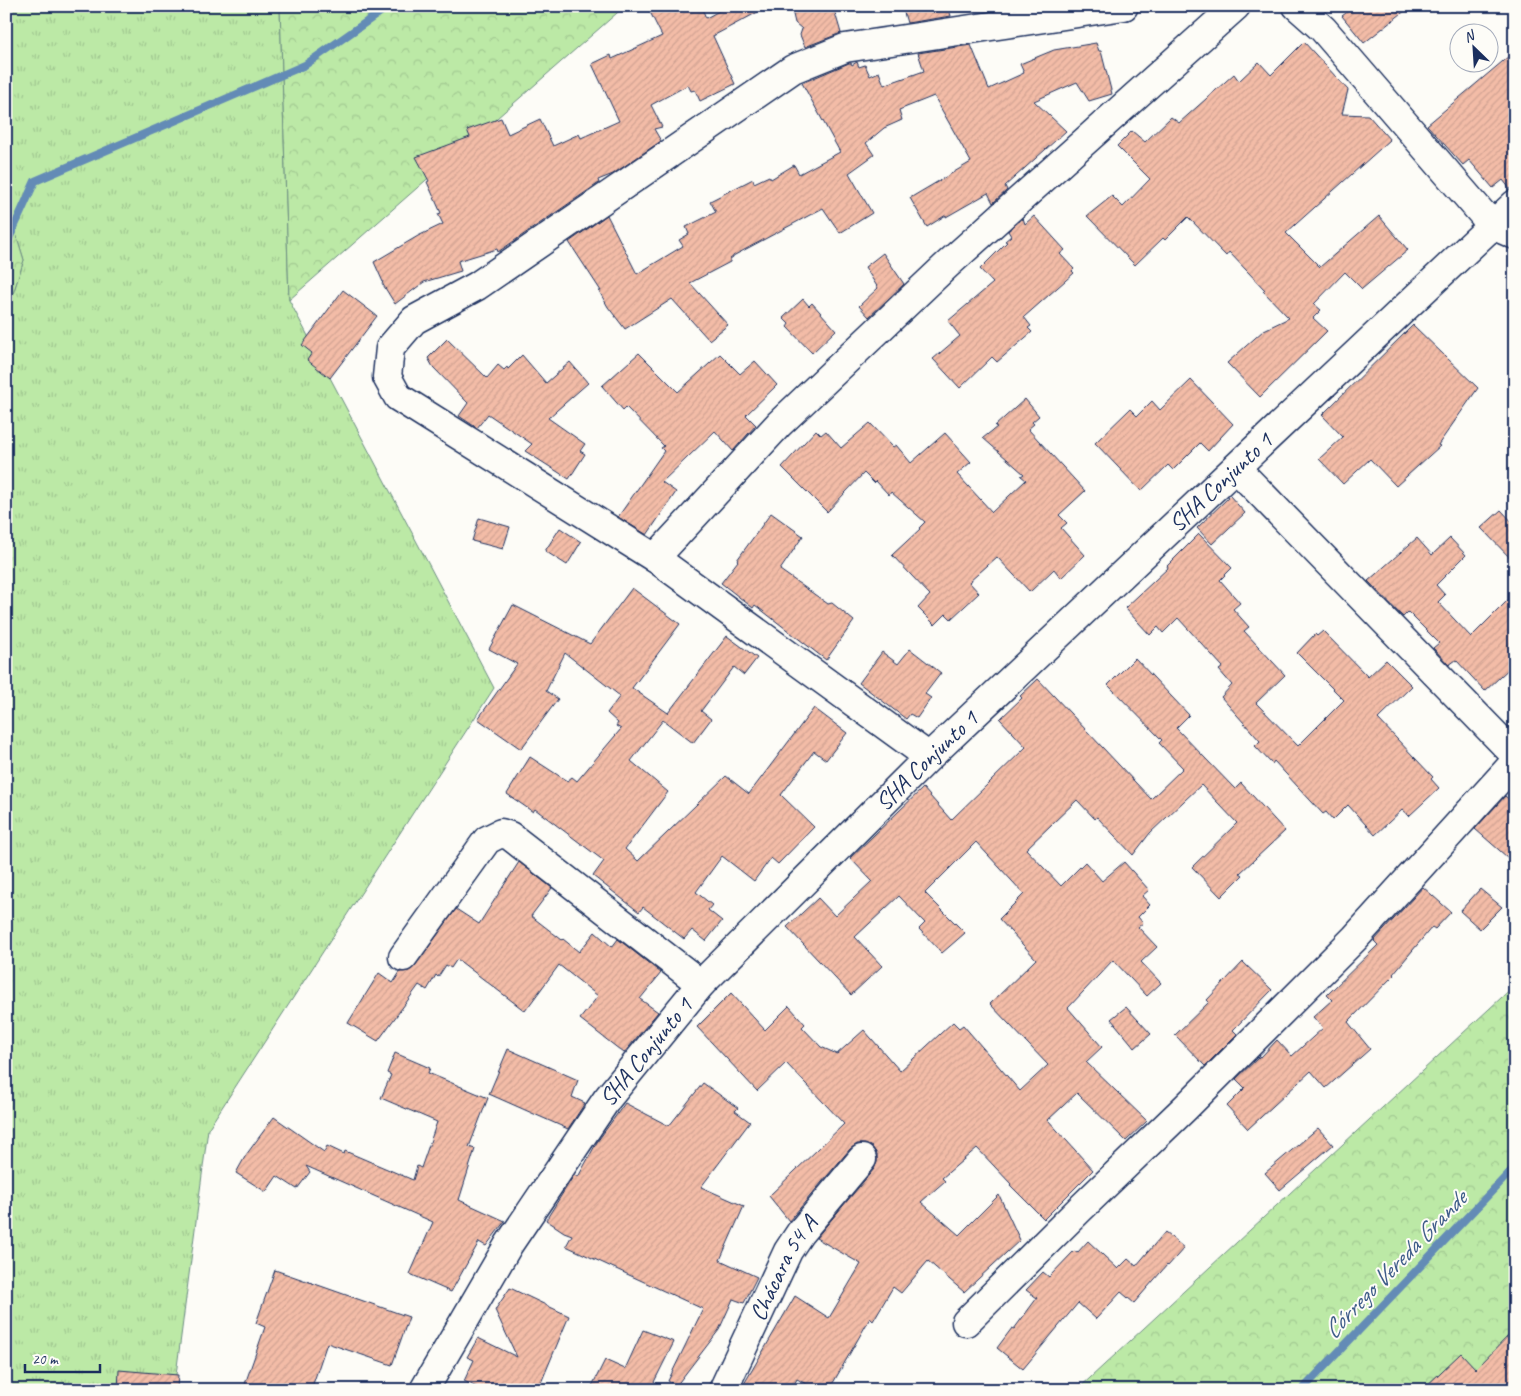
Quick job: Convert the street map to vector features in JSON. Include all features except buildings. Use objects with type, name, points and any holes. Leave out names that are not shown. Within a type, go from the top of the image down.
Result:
[{"type":"street","points":[[929,757],[655,558],[398,397],[387,377],[390,348],[414,320],[476,286],[793,69],[845,48],[1124,6]]},
{"type":"street","points":[[655,558],[779,424],[947,265],[1236,6]]},
{"type":"street","points":[[1297,6],[1323,29],[1503,230]]},
{"type":"street","name":"SHA Conjunto 1","points":[[424,1390],[509,1244],[602,1107],[702,984],[929,757],[1236,468],[1503,230],[1515,204]]},
{"type":"street","points":[[1236,468],[1515,755]]},
{"type":"street","points":[[966,1322],[1185,1108],[1355,938],[1515,762]]},
{"type":"street","points":[[403,957],[488,840],[501,833],[510,836],[702,984]]},
{"type":"street","name":"Chácara 54 A","points":[[723,1390],[788,1250],[862,1159]]},
{"type":"green space","points":[[6,6],[280,6],[289,300],[494,688],[208,1129],[174,1390],[6,1390],[6,315],[24,260],[6,201]]},
{"type":"green space","points":[[280,6],[625,6],[289,300]]},
{"type":"green space","points":[[6,201],[24,260],[6,315]]},
{"type":"green space","points":[[1515,985],[1515,1372],[1497,1390],[1077,1390]]},
{"type":"waterway","points":[[6,245],[35,181],[305,65],[389,6]]},
{"type":"waterway","name":"Córrego Vereda Grande","points":[[1302,1390],[1515,1167]]}]
